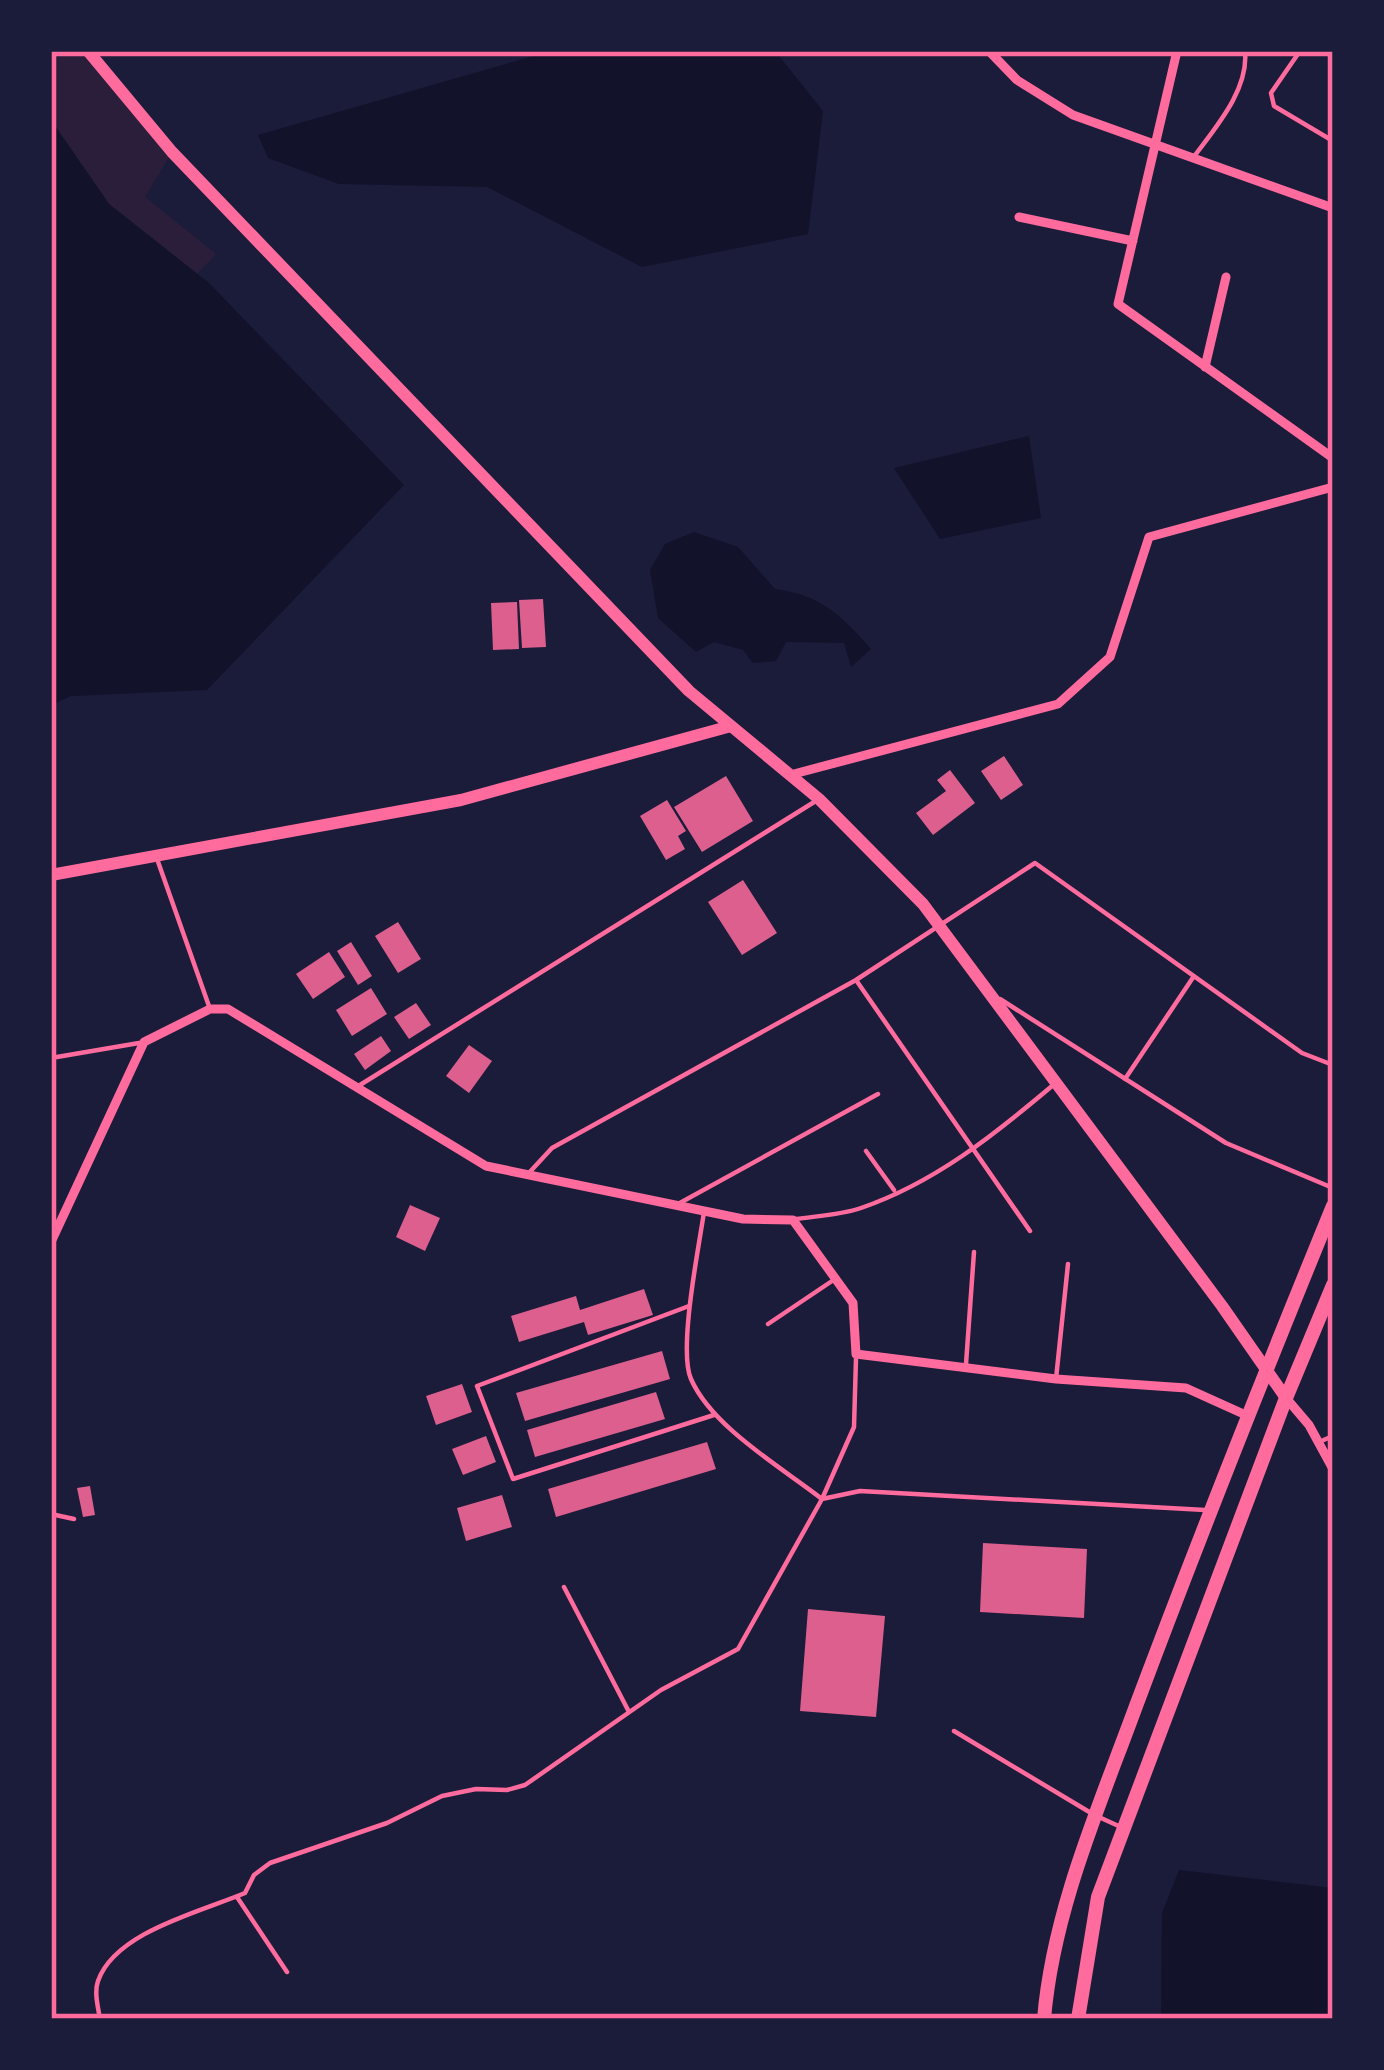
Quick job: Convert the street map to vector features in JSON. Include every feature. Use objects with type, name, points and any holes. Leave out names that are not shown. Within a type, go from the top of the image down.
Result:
[{"type":"main road","points":[[1044,2019],[1072,1885],[1095,1816],[1209,1510],[1333,1206]]},
{"type":"main road","points":[[1078,2019],[1098,1897],[1286,1398],[1333,1286]]},
{"type":"street","points":[[88,51],[172,152],[689,691],[819,799],[923,904],[1222,1306],[1319,1442],[1333,1469]]},
{"type":"street","points":[[989,51],[1017,80],[1073,115],[1333,208]]},
{"type":"street","points":[[1177,51],[1118,304],[1333,458]]},
{"type":"street","points":[[1018,217],[1133,241]]},
{"type":"street","points":[[1205,367],[1226,277]]},
{"type":"street","points":[[790,775],[1058,704],[1110,657],[1149,537],[1333,487]]},
{"type":"street","points":[[51,875],[461,800],[731,726]]},
{"type":"street","points":[[51,1242],[144,1042],[210,1009],[228,1009],[486,1166],[743,1219],[793,1220],[853,1304],[856,1354],[1056,1379],[1186,1388],[1247,1416]]},
{"type":"lane","points":[[1193,158],[1229,106],[1241,81],[1245,51]]},
{"type":"lane","points":[[1300,51],[1271,93],[1274,106],[1333,140]]},
{"type":"lane","points":[[357,1087],[819,799]]},
{"type":"lane","points":[[156,856],[210,1009]]},
{"type":"lane","points":[[527,1175],[552,1148],[856,980],[1035,863],[1302,1053],[1333,1064]]},
{"type":"lane","points":[[1125,1079],[1194,976]]},
{"type":"lane","points":[[856,980],[1030,1232]]},
{"type":"lane","points":[[987,990],[1226,1143],[1333,1188]]},
{"type":"lane","points":[[51,1058],[144,1042]]},
{"type":"lane","points":[[793,1220],[860,1209],[974,1151],[1057,1082]]},
{"type":"lane","points":[[675,1205],[878,1094]]},
{"type":"lane","points":[[866,1151],[895,1192]]},
{"type":"lane","points":[[705,1211],[689,1306],[690,1378],[714,1414],[822,1499]]},
{"type":"lane","points":[[965,1369],[974,1252]]},
{"type":"lane","points":[[1056,1379],[1068,1264]]},
{"type":"lane","points":[[768,1324],[835,1279]]},
{"type":"lane","points":[[689,1306],[477,1386],[513,1479],[714,1414]]},
{"type":"lane","points":[[100,2019],[96,1985],[111,1955],[140,1936],[245,1893],[254,1875],[270,1863],[387,1822],[442,1796],[525,1785],[629,1712],[738,1649],[822,1499],[854,1427],[856,1354]]},
{"type":"lane","points":[[1319,1442],[1333,1436]]},
{"type":"lane","points":[[822,1499],[860,1491],[1209,1510],[1238,1523]]},
{"type":"lane","points":[[51,1514],[74,1519]]},
{"type":"lane","points":[[565,1587],[629,1712]]},
{"type":"lane","points":[[954,1731],[1123,1828]]},
{"type":"lane","points":[[237,1897],[287,1972]]},
{"type":"shaded area","points":[[51,51],[88,51],[172,152],[145,197],[216,254],[197,274],[109,204],[51,120]]},
{"type":"shaded area","points":[[551,51],[775,51],[823,111],[808,234],[642,267],[487,187],[339,184],[268,158],[258,135]]},
{"type":"shaded area","points":[[51,120],[109,204],[209,283],[404,485],[207,690],[71,696],[51,705]]},
{"type":"shaded area","points":[[1029,436],[1041,518],[940,539],[894,468]]},
{"type":"shaded area","points":[[694,532],[738,547],[775,589],[829,608],[871,649],[851,667],[844,643],[786,642],[776,661],[753,663],[743,650],[714,642],[696,652],[658,618],[650,570],[665,544]]},
{"type":"shaded area","points":[[1179,1870],[1333,1888],[1333,2019],[1161,2019],[1162,1913]]},
{"type":"building","points":[[543,599],[546,647],[522,648],[519,600]]},
{"type":"building","points":[[517,602],[519,649],[493,650],[491,603]]},
{"type":"building","points":[[1004,756],[1023,785],[1001,800],[981,771]]},
{"type":"building","points":[[950,770],[975,803],[933,835],[916,813],[946,791],[937,780]]},
{"type":"building","points":[[726,776],[753,821],[702,852],[674,807]]},
{"type":"building","points":[[667,800],[686,831],[678,836],[685,849],[666,860],[640,816]]},
{"type":"building","points":[[743,880],[777,933],[742,955],[708,902]]},
{"type":"building","points":[[398,922],[421,959],[398,973],[375,936]]},
{"type":"building","points":[[351,942],[372,976],[358,985],[337,951]]},
{"type":"building","points":[[329,952],[345,977],[313,999],[296,974]]},
{"type":"building","points":[[371,988],[387,1014],[352,1036],[336,1010]]},
{"type":"building","points":[[416,1003],[431,1025],[409,1039],[394,1017]]},
{"type":"building","points":[[381,1036],[391,1051],[365,1070],[354,1054]]},
{"type":"building","points":[[469,1045],[492,1061],[469,1093],[446,1076]]},
{"type":"building","points":[[410,1205],[440,1218],[425,1251],[396,1237]]},
{"type":"building","points":[[644,1289],[653,1315],[588,1335],[584,1322],[519,1342],[511,1316],[576,1296],[580,1310]]},
{"type":"building","points":[[662,1351],[670,1379],[525,1421],[516,1393]]},
{"type":"building","points":[[462,1384],[472,1412],[436,1425],[426,1396]]},
{"type":"building","points":[[656,1392],[665,1419],[535,1457],[527,1430]]},
{"type":"building","points":[[486,1436],[496,1462],[463,1475],[452,1449]]},
{"type":"building","points":[[707,1442],[716,1469],[556,1517],[548,1489]]},
{"type":"building","points":[[90,1486],[95,1515],[83,1517],[77,1488]]},
{"type":"building","points":[[502,1495],[512,1527],[466,1541],[457,1508]]},
{"type":"building","points":[[983,1543],[1087,1549],[1084,1618],[980,1612]]},
{"type":"building","points":[[808,1609],[885,1616],[876,1717],[800,1711]]}]
